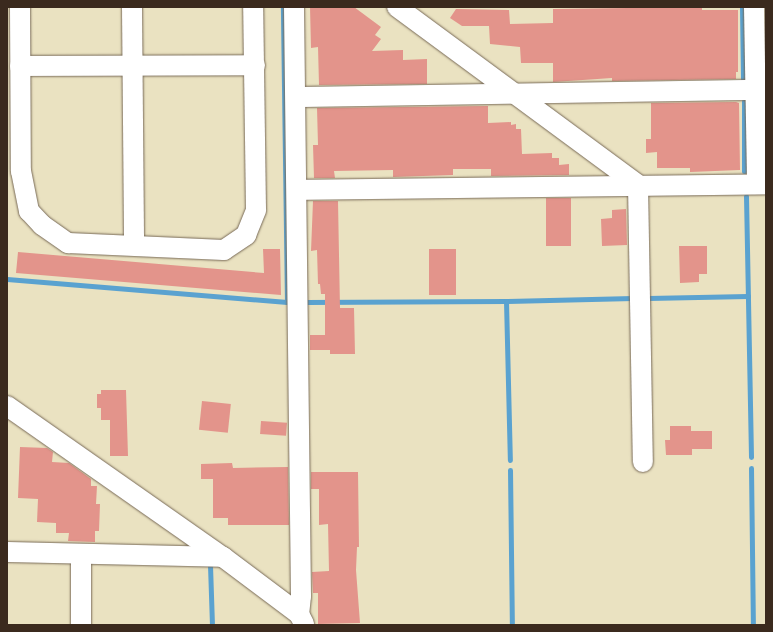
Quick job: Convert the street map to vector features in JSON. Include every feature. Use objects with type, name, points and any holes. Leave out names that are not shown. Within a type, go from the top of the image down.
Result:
[{"type":"street","points":[[20,7],[20,66],[14,149],[29,211],[42,225],[68,243],[224,250],[246,235],[256,210],[253,7]]},
{"type":"street","points":[[132,7],[134,245]]},
{"type":"street","points":[[294,7],[302,619]]},
{"type":"street","points":[[397,7],[638,186]]},
{"type":"street","points":[[297,190],[761,184],[761,90],[754,7]]},
{"type":"street","points":[[20,66],[255,65]]},
{"type":"street","points":[[296,97],[761,90]]},
{"type":"street","points":[[638,186],[643,462]]},
{"type":"street","points":[[7,406],[223,557],[302,619]]},
{"type":"street","points":[[7,552],[223,557]]},
{"type":"street","points":[[81,554],[81,625]]},
{"type":"building","points":[[310,7],[354,7],[381,27],[375,35],[381,39],[372,51],[403,50],[403,60],[427,59],[427,84],[319,85],[318,47],[311,48]]},
{"type":"building","points":[[702,7],[702,10],[738,10],[738,72],[736,72],[736,79],[612,81],[612,78],[553,82],[553,63],[521,63],[520,47],[490,44],[489,26],[462,26],[450,18],[456,9],[509,10],[510,24],[553,23],[553,9]]},
{"type":"building","points":[[651,103],[739,103],[740,170],[690,172],[690,168],[657,168],[657,152],[646,153],[646,139],[651,139]]},
{"type":"building","points":[[488,106],[488,123],[511,122],[511,125],[516,124],[516,129],[521,129],[522,154],[552,153],[552,158],[559,158],[559,165],[569,164],[569,175],[491,176],[491,169],[453,169],[453,175],[393,177],[393,170],[334,171],[335,178],[314,178],[313,145],[318,145],[317,108]]},
{"type":"building","points":[[546,198],[571,198],[571,246],[546,246]]},
{"type":"building","points":[[313,201],[338,201],[340,308],[354,308],[355,354],[330,354],[330,350],[310,350],[310,335],[325,335],[325,294],[321,294],[320,284],[318,284],[317,250],[311,251]]},
{"type":"building","points":[[626,209],[627,245],[602,246],[601,219],[612,218],[612,210]]},
{"type":"building","points":[[679,246],[707,246],[707,274],[699,274],[699,282],[680,283]]},
{"type":"building","points":[[263,249],[280,249],[281,295],[16,273],[18,252],[264,273]]},
{"type":"building","points":[[429,249],[456,249],[456,295],[429,295]]},
{"type":"building","points":[[101,390],[126,390],[128,456],[110,456],[110,420],[101,420],[101,408],[97,408],[97,394],[101,394]]},
{"type":"building","points":[[202,401],[231,404],[228,433],[199,430]]},
{"type":"building","points":[[261,421],[287,423],[286,436],[260,434]]},
{"type":"building","points":[[670,426],[691,426],[691,431],[712,431],[712,449],[692,449],[692,455],[666,455],[665,440],[670,440]]},
{"type":"building","points":[[20,447],[47,448],[53,452],[52,462],[69,463],[91,479],[91,486],[97,486],[96,504],[100,504],[99,531],[95,531],[95,542],[68,541],[69,533],[56,533],[56,523],[37,522],[38,499],[18,498]]},
{"type":"building","points":[[232,463],[233,468],[288,467],[289,525],[228,525],[228,518],[213,518],[213,479],[201,479],[201,464]]},
{"type":"building","points":[[311,472],[358,472],[359,547],[357,547],[356,570],[360,623],[318,624],[318,593],[313,593],[312,572],[329,571],[328,524],[319,525],[319,489],[311,489]]},
{"type":"waterway","points":[[7,279],[287,302],[283,7]]},
{"type":"waterway","points":[[742,7],[743,79]]},
{"type":"waterway","points":[[744,101],[744,171]]},
{"type":"waterway","points":[[746,196],[751,457]]},
{"type":"waterway","points":[[648,298],[748,296]]},
{"type":"waterway","points":[[506,301],[633,298]]},
{"type":"waterway","points":[[306,302],[506,301],[510,460]]},
{"type":"waterway","points":[[751,468],[753,625]]},
{"type":"waterway","points":[[510,470],[512,625]]},
{"type":"waterway","points":[[210,565],[212,625]]}]
